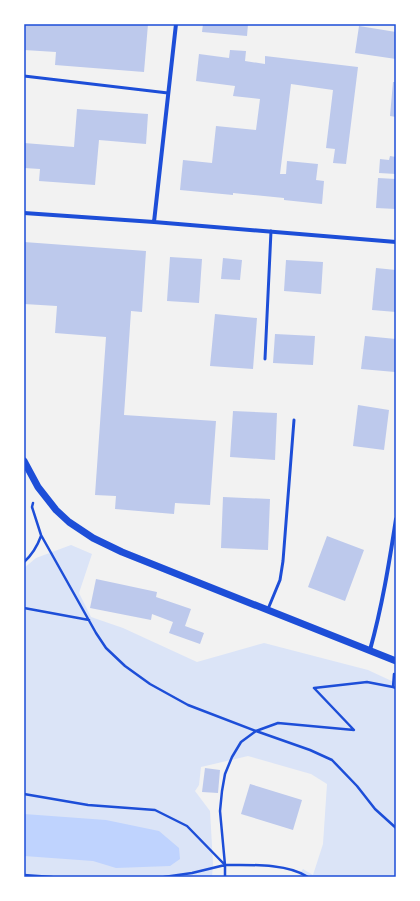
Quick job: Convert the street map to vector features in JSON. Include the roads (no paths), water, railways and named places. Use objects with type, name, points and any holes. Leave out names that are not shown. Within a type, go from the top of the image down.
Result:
[{"type":"street","points":[[154,222],[176,24]]},
{"type":"street","points":[[24,213],[396,242]]},
{"type":"street","points":[[24,461],[38,487],[56,510],[93,538],[135,557],[396,661]]},
{"type":"street","points":[[370,650],[385,589],[396,519]]},
{"type":"lane","points":[[24,76],[168,93]]},
{"type":"lane","points":[[265,360],[271,232]]},
{"type":"lane","points":[[267,610],[280,580],[283,561],[294,420]]},
{"type":"water","points":[[24,814],[106,820],[159,831],[179,848],[180,859],[170,866],[116,868],[93,861],[24,856]]}]
